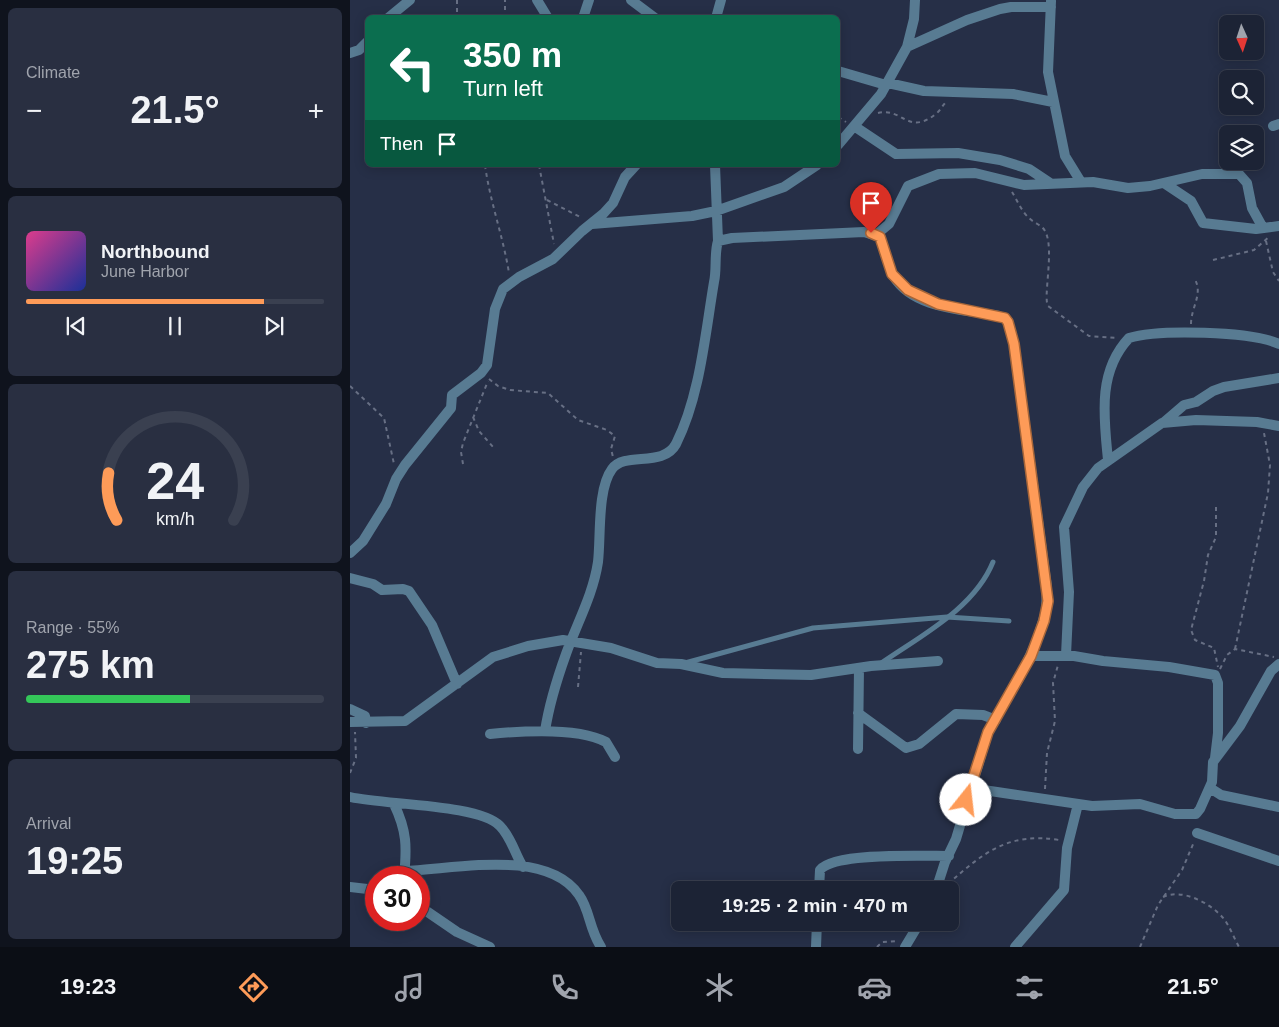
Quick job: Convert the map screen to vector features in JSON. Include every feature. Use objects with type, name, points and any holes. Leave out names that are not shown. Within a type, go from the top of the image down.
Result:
[{"type":"street","points":[[392,15],[410,0]]},
{"type":"street","points":[[537,0],[546,15]]},
{"type":"street","points":[[584,15],[589,0]]},
{"type":"street","points":[[631,0],[650,15]]},
{"type":"street","points":[[717,15],[721,0]]},
{"type":"street","points":[[840,143],[887,84],[907,47],[914,19],[915,0]]},
{"type":"street","points":[[992,12],[993,0]]},
{"type":"street","points":[[907,47],[967,20],[992,12],[1011,7],[1051,3],[1047,63],[1053,102],[1065,156],[1081,182]]},
{"type":"street","points":[[350,53],[359,50],[365,44]]},
{"type":"street","points":[[840,72],[887,84],[924,91],[1013,94],[1053,102]]},
{"type":"street","points":[[854,126],[893,154],[958,153],[1000,160],[1029,169],[1050,183]]},
{"type":"street","points":[[350,553],[368,534],[386,504],[396,479],[420,444],[451,408],[452,395],[481,373],[487,365],[497,301],[501,293],[511,282],[553,259],[611,206],[625,177],[634,167]]},
{"type":"street","points":[[545,731],[559,676],[577,641],[593,588],[604,489],[609,474],[621,462],[661,456],[672,450],[694,387],[715,281],[718,241],[715,167]]},
{"type":"street","points":[[590,224],[692,216],[716,211],[784,187],[814,167]]},
{"type":"street","points":[[718,241],[726,238],[855,232],[877,234],[889,224],[905,190],[915,182],[952,172],[975,173],[1024,185],[1081,182],[1114,184],[1128,188],[1164,183],[1202,174],[1239,174],[1247,184],[1252,208],[1263,228]]},
{"type":"street","points":[[1164,183],[1191,201],[1202,222],[1276,230]]},
{"type":"street","points":[[877,234],[892,274],[908,290],[938,304],[1000,316],[1008,322],[1014,344],[1048,593],[1046,611],[1031,656],[988,732],[942,881]]},
{"type":"street","points":[[1108,460],[1103,411],[1104,393],[1116,358],[1129,338],[1192,333],[1249,336],[1279,344]]},
{"type":"street","points":[[1064,655],[1069,592],[1064,527],[1088,479],[1108,460],[1162,424],[1184,405],[1196,402],[1213,391],[1224,387],[1279,378]]},
{"type":"street","points":[[1162,424],[1190,420],[1260,423],[1279,426]]},
{"type":"street","points":[[350,578],[373,584],[382,590],[403,589],[409,591],[432,625],[457,684]]},
{"type":"street","points":[[352,722],[405,721],[493,657],[528,646],[577,641],[611,648],[657,663],[681,664],[723,673],[780,676],[811,675],[878,665],[938,661]]},
{"type":"street","points":[[970,788],[1101,807],[1138,803],[1172,814],[1191,816],[1200,810],[1210,788],[1218,733],[1218,681],[1215,675],[1064,655],[1031,656]]},
{"type":"street","points":[[1215,758],[1240,726],[1271,671],[1279,664]]},
{"type":"street","points":[[858,749],[859,668]]},
{"type":"street","points":[[350,709],[365,716],[366,723]]},
{"type":"street","points":[[858,713],[906,748],[919,744],[956,714],[983,715],[996,720]]},
{"type":"street","points":[[490,734],[545,731],[601,740],[609,746],[615,758]]},
{"type":"street","points":[[1210,788],[1221,795],[1279,807]]},
{"type":"street","points":[[350,797],[394,804],[465,811],[486,818],[501,827],[523,867]]},
{"type":"street","points":[[394,804],[406,836],[406,866]]},
{"type":"street","points":[[1015,947],[1064,891],[1068,842],[1078,804]]},
{"type":"street","points":[[1197,833],[1279,861]]},
{"type":"street","points":[[818,881],[821,869],[841,859],[949,856]]},
{"type":"street","points":[[430,871],[498,863],[523,867],[551,875],[576,890],[585,906],[592,932],[601,947]]},
{"type":"street","points":[[350,886],[365,888]]},
{"type":"street","points":[[430,914],[457,932],[490,947]]},
{"type":"street","points":[[816,947],[817,931]]},
{"type":"street","points":[[905,947],[915,931]]},
{"type":"lane","points":[[878,665],[947,617],[978,588],[987,577],[993,562]]},
{"type":"lane","points":[[681,664],[813,628],[947,617],[1009,621]]},
{"type":"path","points":[[457,0],[457,15]]},
{"type":"path","points":[[505,0],[505,15]]},
{"type":"path","points":[[861,118],[887,112],[910,123],[920,123],[938,112],[947,101],[962,93]]},
{"type":"path","points":[[485,167],[490,198],[500,230],[511,282]]},
{"type":"path","points":[[540,167],[554,246],[553,259]]},
{"type":"path","points":[[1003,179],[1029,219],[1042,226],[1047,234],[1050,273],[1046,297],[1048,306],[1089,336],[1129,338]]},
{"type":"path","points":[[546,200],[562,210],[572,212],[590,224]]},
{"type":"path","points":[[1213,260],[1251,252],[1266,241],[1276,230]]},
{"type":"path","points":[[1266,241],[1273,272],[1279,281]]},
{"type":"path","points":[[1192,333],[1192,314],[1198,294],[1194,278]]},
{"type":"path","points":[[463,464],[461,449],[489,379],[498,386],[510,390],[548,393],[578,420],[613,434],[615,437],[611,449],[615,466]]},
{"type":"path","points":[[350,386],[384,418],[396,479]]},
{"type":"path","points":[[473,417],[479,431],[494,448]]},
{"type":"path","points":[[1216,507],[1216,537],[1208,554],[1192,632],[1196,641],[1209,644],[1214,648],[1217,655],[1218,671],[1227,656],[1235,649],[1268,494],[1270,465],[1260,423]]},
{"type":"path","points":[[577,641],[578,687]]},
{"type":"path","points":[[1235,649],[1279,658]]},
{"type":"path","points":[[1044,798],[1046,759],[1055,721],[1053,683],[1064,655]]},
{"type":"path","points":[[350,773],[356,758],[352,722]]},
{"type":"path","points":[[1140,947],[1161,899],[1182,870],[1197,833]]},
{"type":"path","points":[[950,881],[978,858],[1004,844],[1038,837],[1068,842]]},
{"type":"path","points":[[1161,899],[1169,895],[1178,895],[1208,906],[1224,919],[1239,947]]},
{"type":"path","points":[[877,947],[882,942],[895,942],[913,934]]},
{"type":"route","points":[[871,233],[880,237],[892,274],[908,290],[930,302],[1005,318],[1008,322],[1014,344],[1022,416],[1048,587],[1048,601],[1044,621],[1031,656],[994,724],[990,727],[966,800]]}]
